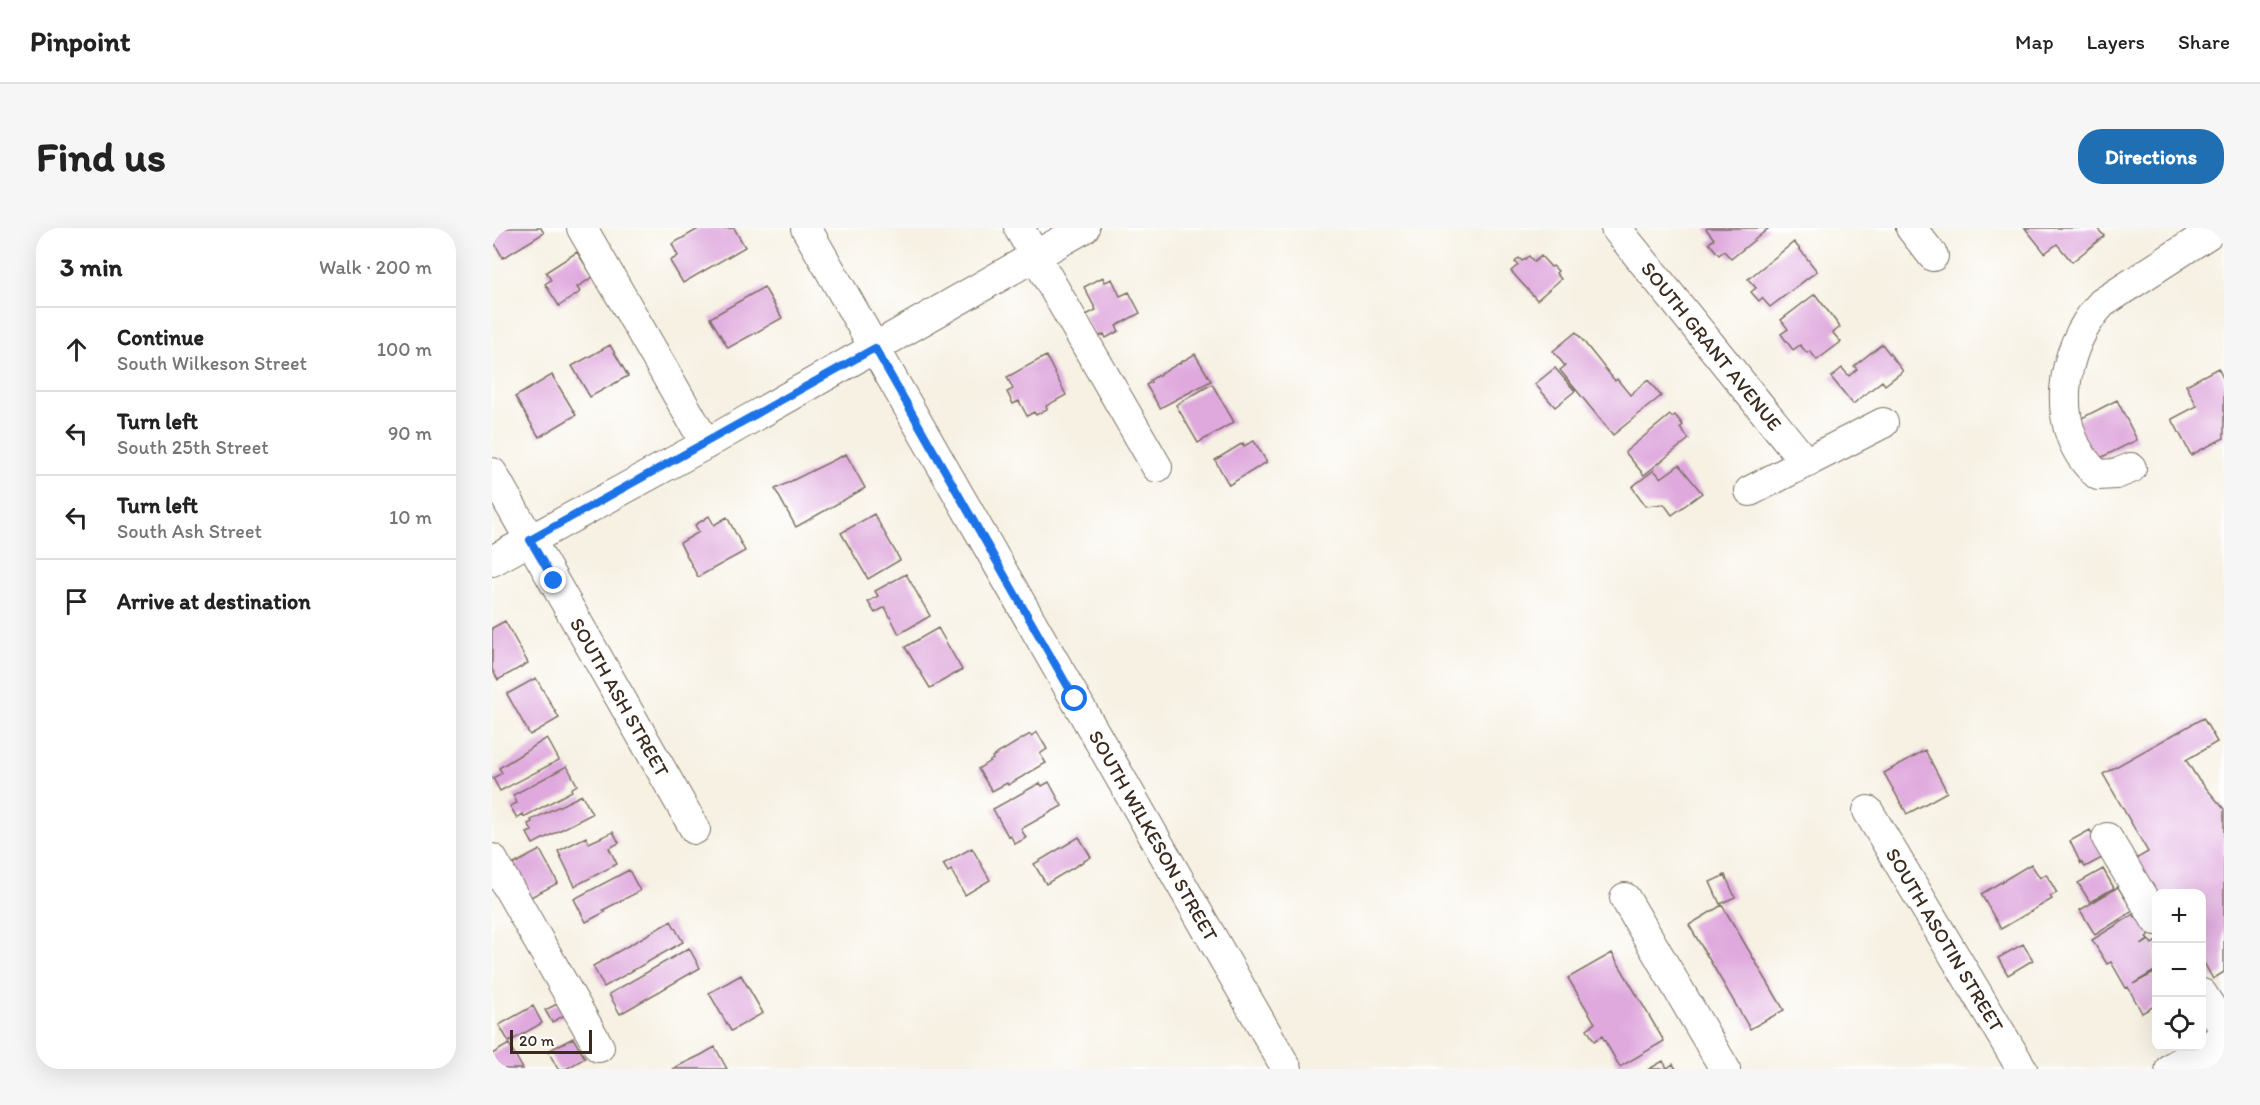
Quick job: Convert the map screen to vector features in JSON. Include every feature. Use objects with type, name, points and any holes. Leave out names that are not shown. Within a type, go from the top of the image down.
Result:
[{"type":"main road","points":[[2172,1069],[2224,1039]]},
{"type":"street","points":[[582,228],[706,444]]},
{"type":"street","name":"SOUTH WILKESON STREET","points":[[806,228],[1287,1069]]},
{"type":"street","points":[[1019,228],[1157,467]]},
{"type":"street","points":[[492,561],[706,444],[1084,228]]},
{"type":"street","name":"SOUTH GRANT AVENUE","points":[[1616,228],[1806,463]]},
{"type":"street","points":[[1911,228],[1933,255]]},
{"type":"street","points":[[2131,468],[2116,474],[2098,475],[2086,465],[2071,435],[2064,413],[2063,394],[2075,341],[2091,314],[2102,303],[2205,231]]},
{"type":"street","points":[[1750,491],[1883,423]]},
{"type":"street","name":"SOUTH ASH STREET","points":[[492,473],[695,829]]},
{"type":"street","name":"SOUTH ASOTIN STREET","points":[[1868,811],[2022,1069]]},
{"type":"street","points":[[2107,838],[2152,912]]},
{"type":"street","points":[[492,859],[599,1047]]},
{"type":"street","points":[[1625,898],[1725,1069]]},
{"type":"street","points":[[2204,997],[2224,1028]]},
{"type":"building","points":[[492,228],[541,228],[544,233],[503,258],[492,239]]},
{"type":"building","points":[[700,228],[734,228],[745,247],[683,283],[670,261],[678,256],[672,244]]},
{"type":"building","points":[[1769,228],[1731,259],[1724,251],[1719,255],[1709,243],[1714,239],[1706,229]]},
{"type":"building","points":[[2025,228],[2097,228],[2104,236],[2072,262],[2057,244],[2045,253]]},
{"type":"building","points":[[1794,242],[1817,271],[1770,307],[1762,298],[1759,301],[1751,292],[1756,288],[1748,279]]},
{"type":"building","points":[[577,252],[593,277],[577,287],[580,292],[559,306],[545,284],[551,280],[546,272]]},
{"type":"building","points":[[1529,256],[1534,262],[1541,256],[1558,271],[1556,273],[1561,279],[1537,300],[1511,271],[1518,265],[1515,262],[1519,258],[1522,261]]},
{"type":"building","points":[[1103,277],[1105,282],[1112,279],[1120,296],[1129,292],[1140,313],[1116,326],[1119,331],[1106,338],[1104,334],[1096,338],[1084,316],[1096,310],[1084,287]]},
{"type":"building","points":[[764,287],[782,318],[728,348],[710,318]]},
{"type":"building","points":[[1815,294],[1840,327],[1833,333],[1841,342],[1817,360],[1810,351],[1807,353],[1800,345],[1793,350],[1781,334],[1788,329],[1781,320]]},
{"type":"building","points":[[1576,332],[1615,381],[1617,379],[1630,395],[1648,380],[1661,396],[1613,435],[1560,370],[1565,366],[1553,351]]},
{"type":"building","points":[[1882,344],[1903,371],[1885,385],[1882,381],[1853,404],[1831,377],[1842,368],[1849,376],[1857,369],[1854,366]]},
{"type":"building","points":[[610,345],[628,376],[590,397],[572,366]]},
{"type":"building","points":[[1195,354],[1211,381],[1160,408],[1146,385],[1151,382],[1150,380]]},
{"type":"building","points":[[1046,356],[1066,395],[1046,406],[1047,409],[1036,415],[1034,412],[1027,416],[1019,401],[1013,404],[1007,392],[1013,389],[1007,377]]},
{"type":"building","points":[[1555,368],[1575,391],[1555,407],[1535,384]]},
{"type":"building","points":[[2218,368],[2224,380],[2224,438],[2191,455],[2172,419],[2197,406],[2186,385]]},
{"type":"building","points":[[552,375],[576,415],[539,437],[515,397]]},
{"type":"building","points":[[1212,384],[1234,422],[1198,443],[1176,405]]},
{"type":"building","points":[[2117,400],[2137,440],[2094,461],[2074,422]]},
{"type":"building","points":[[1670,415],[1672,417],[1675,415],[1683,425],[1680,428],[1689,439],[1644,475],[1625,452]]},
{"type":"building","points":[[1254,441],[1267,462],[1229,485],[1215,460],[1243,443],[1244,446]]},
{"type":"building","points":[[846,454],[865,488],[796,527],[775,489]]},
{"type":"building","points":[[1679,465],[1702,493],[1672,515],[1664,504],[1646,506],[1632,487],[1654,470],[1661,478]]},
{"type":"building","points":[[874,514],[900,560],[868,579],[841,533]]},
{"type":"building","points":[[709,516],[714,525],[727,517],[745,551],[698,577],[680,543],[699,532],[695,525]]},
{"type":"building","points":[[906,574],[930,616],[899,634],[885,607],[875,613],[868,602],[878,596],[875,591]]},
{"type":"building","points":[[505,621],[528,663],[498,680],[492,669],[492,628]]},
{"type":"building","points":[[938,628],[962,670],[930,688],[905,647]]},
{"type":"building","points":[[536,678],[559,718],[530,735],[507,694]]},
{"type":"building","points":[[2203,718],[2217,742],[2186,760],[2196,776],[2224,809],[2224,972],[2213,979],[2206,966],[2206,889],[2153,889],[2134,860],[2148,852],[2103,774]]},
{"type":"building","points":[[1037,732],[1047,749],[1040,754],[1046,763],[1008,785],[1007,783],[992,791],[978,769],[993,759],[992,757]]},
{"type":"building","points":[[547,738],[559,760],[500,791],[493,778],[502,773],[499,768]]},
{"type":"building","points":[[1925,750],[1947,792],[1907,814],[1884,773]]},
{"type":"building","points":[[567,766],[577,785],[571,789],[572,791],[524,817],[523,814],[517,818],[510,806],[517,803],[513,795]]},
{"type":"building","points":[[1049,782],[1062,806],[1021,829],[1026,838],[1015,844],[993,809],[1040,783],[1042,786]]},
{"type":"building","points":[[582,795],[592,814],[533,844],[527,833],[532,831],[528,824],[532,822],[531,820]]},
{"type":"building","points":[[2090,830],[2104,857],[2085,867],[2081,864],[2070,841]]},
{"type":"building","points":[[613,832],[619,843],[609,848],[617,864],[575,886],[558,851],[586,837],[589,843]]},
{"type":"building","points":[[1079,837],[1091,857],[1046,884],[1034,864]]},
{"type":"building","points":[[972,848],[990,880],[965,895],[951,870],[948,872],[943,864]]},
{"type":"building","points":[[540,850],[558,883],[527,899],[510,866]]},
{"type":"building","points":[[2031,864],[2040,878],[2046,874],[2057,893],[2050,896],[2052,899],[2001,929],[1981,894]]},
{"type":"building","points":[[2103,869],[2114,888],[2090,902],[2078,883]]},
{"type":"building","points":[[629,870],[640,891],[603,910],[605,912],[586,922],[574,899]]},
{"type":"building","points":[[1725,875],[1735,897],[1720,904],[1710,882]]},
{"type":"building","points":[[2118,887],[2133,911],[2095,935],[2080,910]]},
{"type":"building","points":[[1722,905],[1784,1010],[1750,1029],[1689,925]]},
{"type":"building","points":[[2134,914],[2135,917],[2140,914],[2152,933],[2141,945],[2149,940],[2152,944],[2152,972],[2133,984],[2152,974],[2152,1007],[2142,1013],[2111,962],[2107,964],[2092,940]]},
{"type":"building","points":[[671,921],[683,942],[604,987],[593,966]]},
{"type":"building","points":[[2023,944],[2033,960],[2008,975],[1998,958]]},
{"type":"building","points":[[689,948],[700,968],[620,1014],[609,994]]},
{"type":"building","points":[[1612,953],[1664,1041],[1620,1067],[1602,1036],[1594,1041],[1587,1029],[1595,1023],[1568,978]]},
{"type":"building","points":[[741,975],[763,1013],[731,1031],[709,993]]},
{"type":"building","points":[[559,1003],[565,1015],[552,1022],[545,1010]]},
{"type":"building","points":[[533,1006],[542,1023],[509,1042],[499,1025]]},
{"type":"building","points":[[573,1038],[585,1058],[566,1069],[558,1069],[548,1051]]},
{"type":"building","points":[[509,1044],[523,1069],[492,1069],[492,1054]]},
{"type":"building","points":[[715,1047],[727,1069],[672,1069],[701,1055]]},
{"type":"building","points":[[1663,1061],[1667,1068],[1673,1064],[1676,1069],[1649,1069]]},
{"type":"route","points":[[554,581],[530,540],[875,348],[1075,699]]}]
